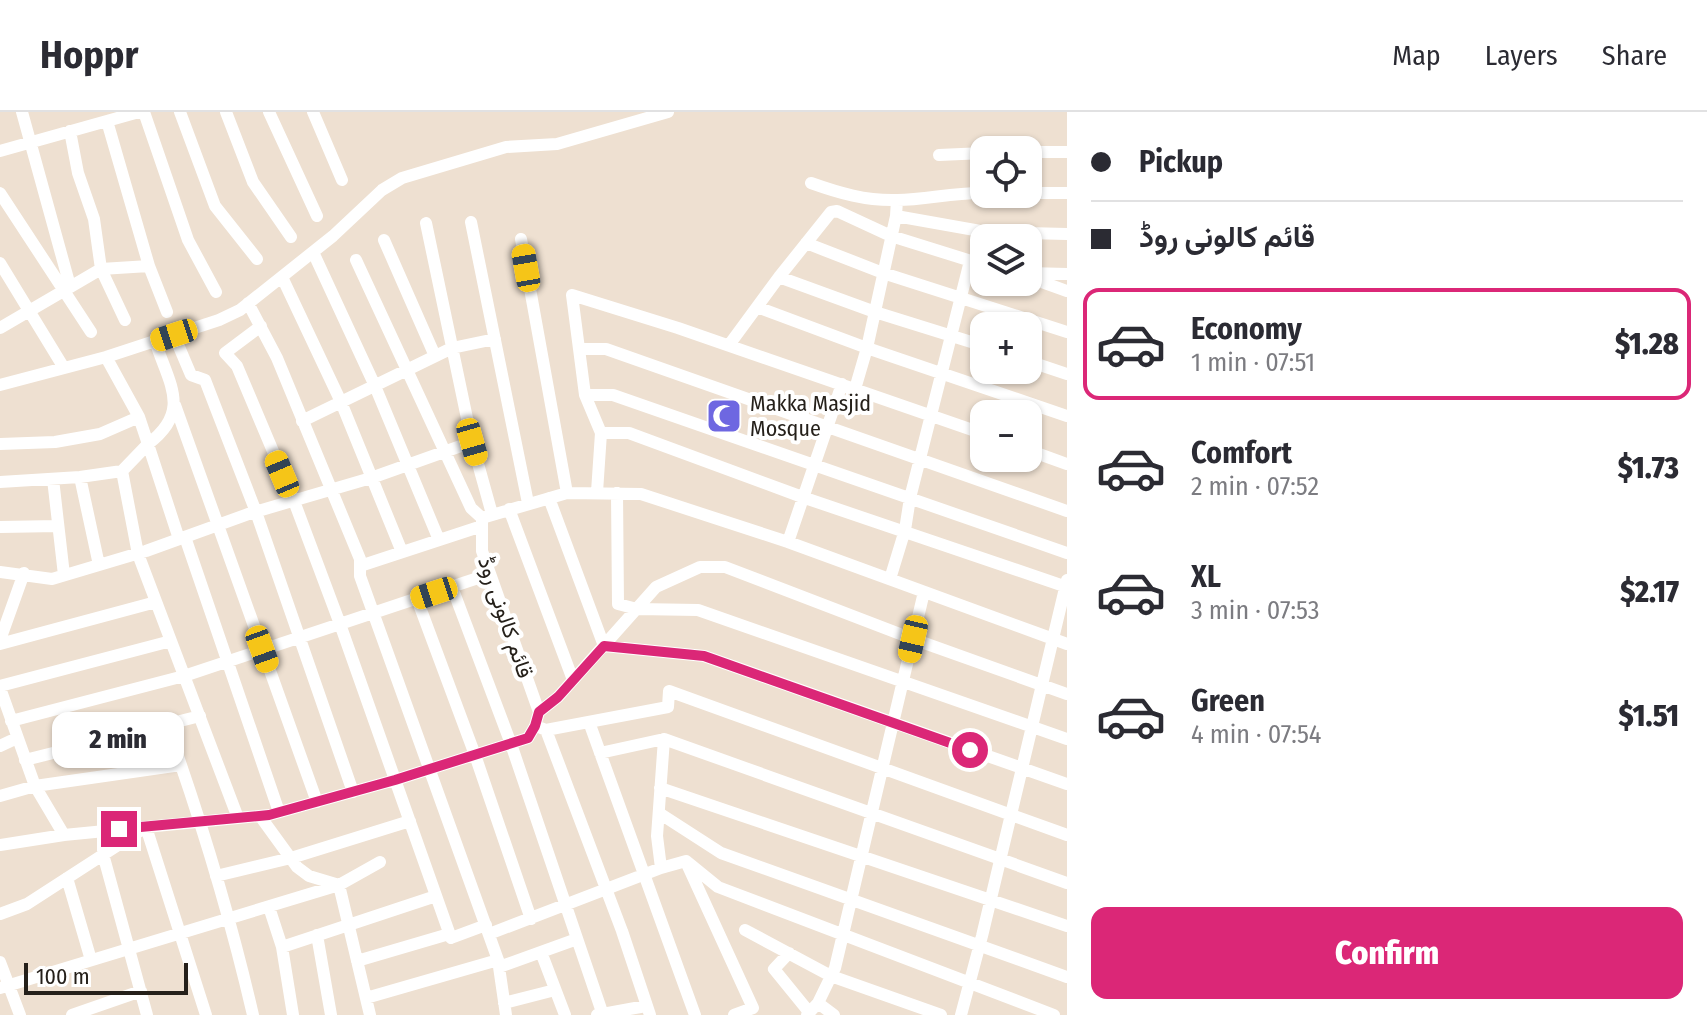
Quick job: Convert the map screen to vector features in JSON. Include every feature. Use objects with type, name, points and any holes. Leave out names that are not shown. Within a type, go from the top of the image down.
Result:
[{"type":"street","points":[[0,151],[142,112],[188,240],[216,292]]},
{"type":"street","points":[[180,112],[215,206],[257,259]]},
{"type":"street","points":[[226,112],[253,182],[291,237]]},
{"type":"street","points":[[269,112],[317,216]]},
{"type":"street","points":[[313,112],[342,180]]},
{"type":"street","points":[[0,385],[106,357],[219,320],[282,277],[382,190],[402,178],[506,147],[557,144],[668,112]]},
{"type":"street","points":[[25,113],[66,288]]},
{"type":"street","points":[[107,121],[149,266],[167,312]]},
{"type":"street","points":[[70,131],[78,173],[94,219],[101,269],[125,320]]},
{"type":"street","points":[[1042,152],[1067,152]]},
{"type":"street","points":[[939,155],[970,154]]},
{"type":"street","points":[[811,183],[848,197],[897,200],[970,192]]},
{"type":"street","points":[[0,193],[66,288],[91,332]]},
{"type":"street","points":[[1042,193],[1067,193]]},
{"type":"street","points":[[855,389],[875,312],[897,200]]},
{"type":"street","points":[[729,345],[826,216],[837,211],[891,236],[970,261],[910,498],[905,530],[890,579]]},
{"type":"street","points":[[896,216],[986,232],[1067,234]]},
{"type":"street","points":[[471,222],[528,503]]},
{"type":"street","name":"قائم کالونی روڈ","points":[[426,223],[472,442],[485,519],[482,551],[539,712]]},
{"type":"street","points":[[521,239],[567,493]]},
{"type":"street","points":[[384,240],[435,356]]},
{"type":"street","points":[[806,243],[883,273],[1067,332]]},
{"type":"street","points":[[313,252],[375,386],[439,540]]},
{"type":"street","points":[[356,260],[471,508],[485,519]]},
{"type":"street","points":[[0,263],[4,278],[29,310],[64,368]]},
{"type":"street","points":[[0,328],[101,269],[149,266]]},
{"type":"street","points":[[1042,275],[1067,274]]},
{"type":"street","points":[[282,277],[341,402],[402,552]]},
{"type":"street","points":[[779,277],[875,312],[970,341]]},
{"type":"street","points":[[1042,281],[1067,291]]},
{"type":"street","points":[[597,492],[601,433],[585,395],[572,295],[729,345],[970,429]]},
{"type":"street","points":[[248,303],[277,358],[360,559],[360,576],[498,964],[505,1009],[555,990]]},
{"type":"street","points":[[757,307],[1067,416]]},
{"type":"street","points":[[261,326],[225,353],[237,366],[294,501],[451,938],[531,919],[686,861]]},
{"type":"street","points":[[174,335],[191,375],[205,380],[256,512],[353,792]]},
{"type":"street","points":[[302,421],[452,348],[495,339]]},
{"type":"street","points":[[155,341],[317,802]]},
{"type":"street","points":[[579,349],[606,349],[1067,511]]},
{"type":"street","points":[[106,357],[139,417],[279,812]]},
{"type":"street","points":[[1042,366],[1067,374]]},
{"type":"street","points":[[788,542],[842,384]]},
{"type":"street","points":[[585,395],[613,395],[1067,553]]},
{"type":"street","points":[[0,482],[122,471],[171,423],[175,405]]},
{"type":"street","points":[[0,444],[55,442],[100,434],[139,417]]},
{"type":"street","points":[[601,433],[629,433],[805,498],[1066,586]]},
{"type":"street","points":[[0,572],[52,579],[138,554],[256,512],[372,478],[472,442]]},
{"type":"street","points":[[1042,455],[1067,464]]},
{"type":"street","points":[[122,471],[138,554],[238,818]]},
{"type":"street","points":[[80,477],[99,565]]},
{"type":"street","points":[[53,479],[64,575]]},
{"type":"street","points":[[360,566],[439,540],[509,509],[567,493],[641,494],[788,542],[1060,641]]},
{"type":"street","points":[[617,493],[618,604],[637,609],[698,610],[1067,739]]},
{"type":"street","points":[[549,498],[604,646]]},
{"type":"street","points":[[509,509],[573,680]]},
{"type":"street","points":[[0,527],[58,526]]},
{"type":"street","points":[[452,587],[511,744],[601,1015],[648,1010],[607,890],[540,728],[539,712],[573,680],[656,587],[700,567],[725,567],[1067,694]]},
{"type":"street","points":[[24,573],[5,612],[0,642],[156,602]]},
{"type":"street","points":[[11,721],[184,676],[490,574]]},
{"type":"street","points":[[961,1015],[1042,685],[1060,641],[1067,580]]},
{"type":"street","points":[[811,1010],[831,976],[843,935],[924,592]]},
{"type":"street","points":[[417,599],[531,919]]},
{"type":"street","points":[[64,835],[35,786],[1,694],[171,641]]},
{"type":"street","points":[[604,646],[704,656],[1067,784]]},
{"type":"street","points":[[0,845],[64,835],[279,812],[511,744],[528,738],[540,728],[668,707],[669,691],[1067,835]]},
{"type":"street","points":[[25,760],[200,716]]},
{"type":"street","points":[[589,722],[695,1015]]},
{"type":"street","points":[[167,725],[229,917],[253,1015]]},
{"type":"street","points":[[0,746],[17,738]]},
{"type":"street","points":[[600,753],[664,739],[1067,883]]},
{"type":"street","points":[[661,868],[657,836],[664,739]]},
{"type":"street","points":[[0,796],[35,786],[181,765]]},
{"type":"street","points":[[660,788],[1067,926]]},
{"type":"street","points":[[659,813],[721,853],[1067,977]]},
{"type":"street","points":[[260,816],[291,858],[309,876],[339,885]]},
{"type":"street","points":[[216,876],[291,858],[410,821]]},
{"type":"street","points":[[0,914],[27,904],[146,827]]},
{"type":"street","points":[[146,827],[206,1015]]},
{"type":"street","points":[[103,854],[147,1015]]},
{"type":"street","points":[[686,861],[718,887],[1054,1015]]},
{"type":"street","points":[[686,861],[753,1008],[734,1015]]},
{"type":"street","points":[[4,987],[339,885],[380,862]]},
{"type":"street","points":[[67,878],[91,960]]},
{"type":"street","points":[[339,885],[370,1015]]},
{"type":"street","points":[[282,947],[436,896]]},
{"type":"street","points":[[269,907],[282,947],[293,1015]]},
{"type":"street","points":[[745,930],[831,976],[941,1015]]},
{"type":"street","points":[[357,961],[449,934]]},
{"type":"street","points":[[317,935],[331,1015]]},
{"type":"street","points":[[366,998],[541,952],[577,939]]},
{"type":"street","points":[[541,952],[565,1015]]},
{"type":"street","points":[[789,953],[774,969],[811,1010],[834,1015]]},
{"type":"street","points":[[0,962],[4,987],[20,1015]]},
{"type":"street","points":[[72,1015],[141,991]]},
{"type":"place","name":"Makka Masjid Mosque","points":[[724,416]]},
{"type":"route","points":[[119,829],[269,815],[528,738],[539,712],[558,697],[604,646],[704,656],[970,750]]}]
